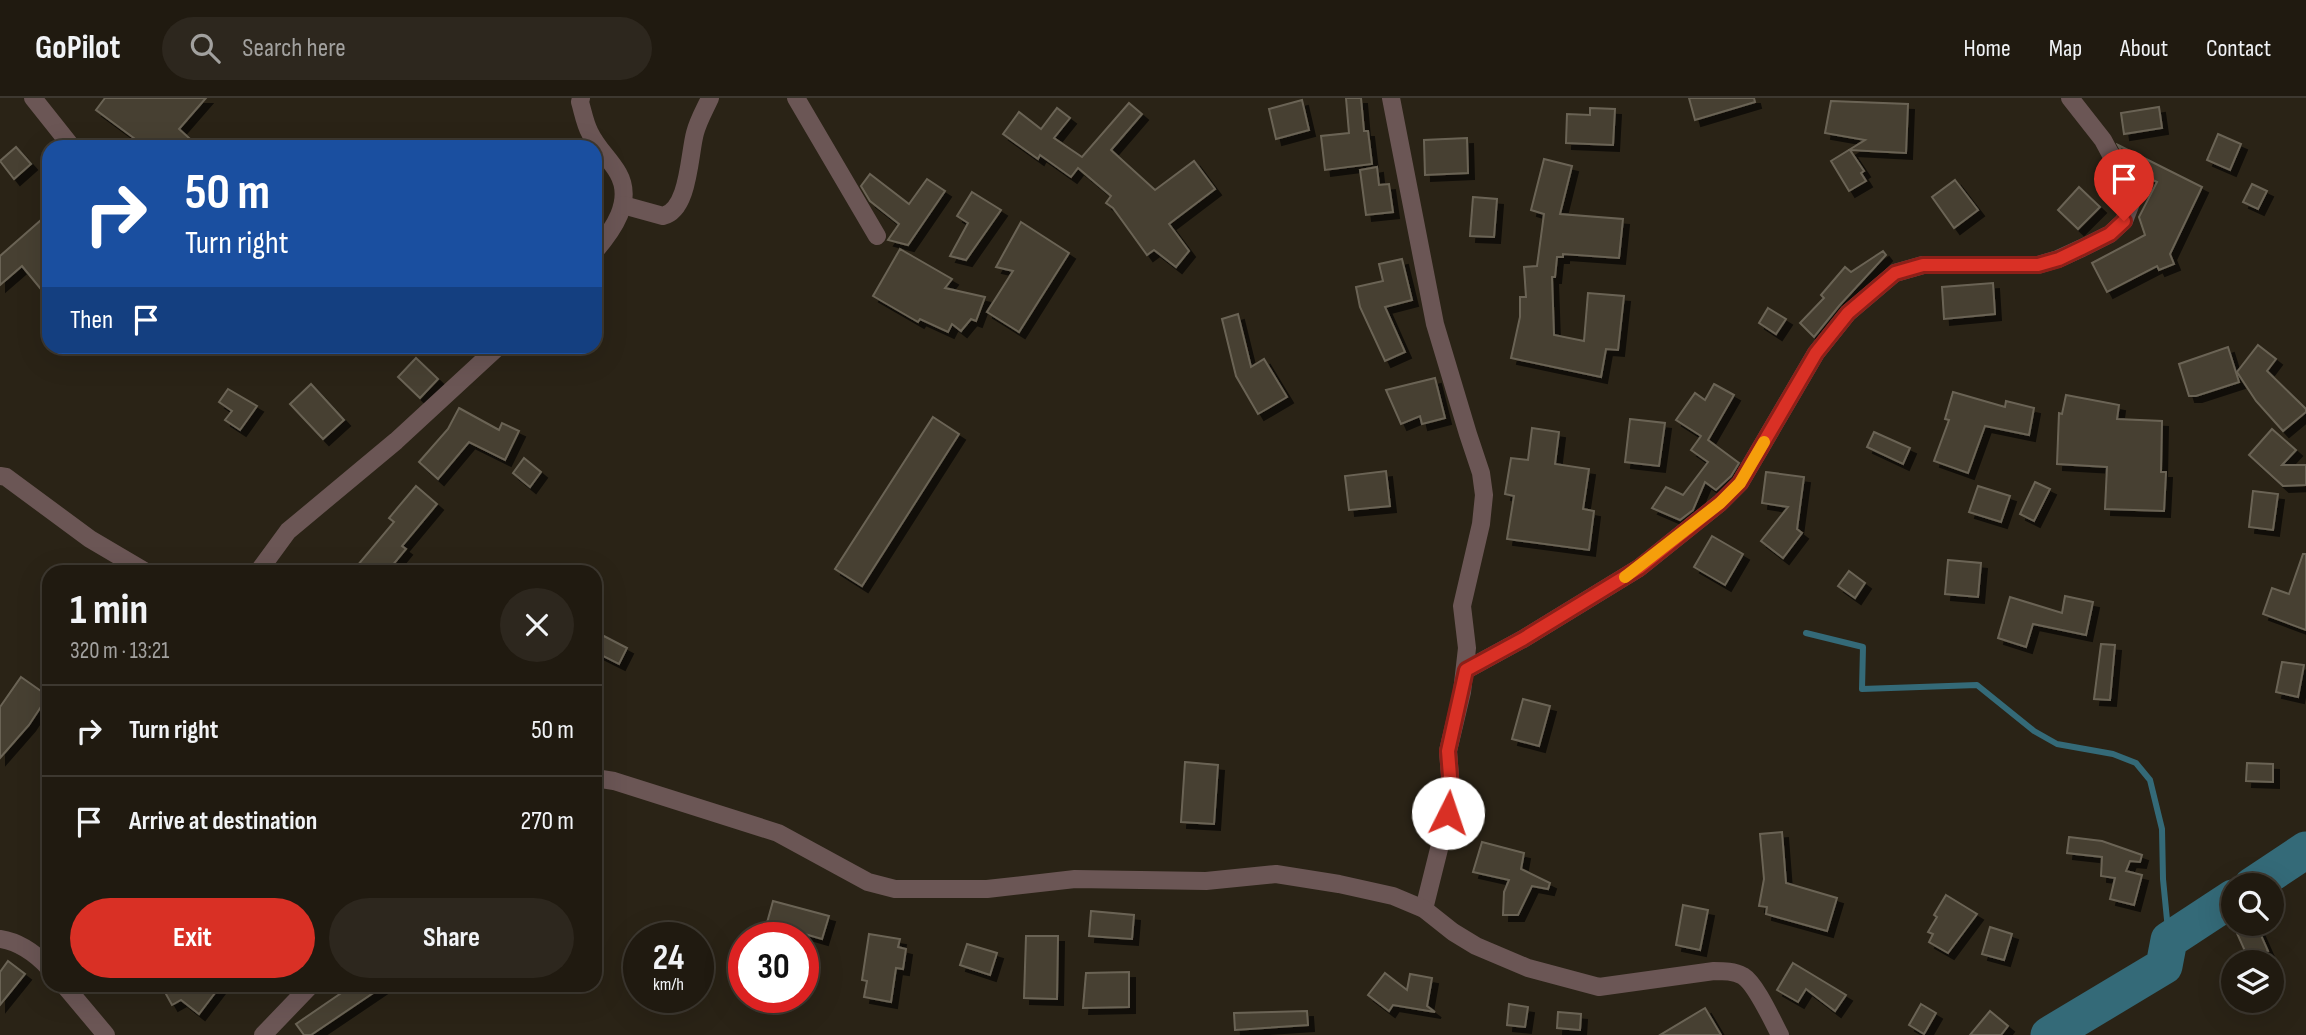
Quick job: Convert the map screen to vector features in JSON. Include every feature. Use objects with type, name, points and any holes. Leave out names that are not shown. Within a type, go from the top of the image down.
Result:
[{"type":"street","points":[[33,98],[66,140]]},
{"type":"street","points":[[581,98],[589,131],[595,140]]},
{"type":"street","points":[[624,205],[663,216],[677,207],[682,197],[695,131],[710,98]]},
{"type":"street","points":[[796,98],[877,236]]},
{"type":"street","points":[[1391,98],[1434,324],[1475,449],[1484,495],[1481,524],[1462,606],[1467,649],[1466,670],[1448,751],[1451,789],[1448,813],[1424,909]]},
{"type":"street","points":[[1466,670],[1523,639],[1639,568],[1720,503],[1740,483],[1816,353],[1848,313],[1895,273],[1923,265],[2038,265],[2059,259],[2110,234],[2124,221],[2131,203],[2127,185],[2103,140],[2070,98]]},
{"type":"street","points":[[602,150],[618,173],[625,190],[624,205],[602,242]]},
{"type":"street","points":[[263,565],[288,531],[396,441],[490,354]]},
{"type":"street","points":[[0,476],[6,477],[90,539],[134,565]]},
{"type":"street","points":[[602,779],[778,833],[868,883],[895,889],[987,889],[1075,879],[1206,881],[1276,874],[1339,884],[1380,893],[1424,909],[1476,946],[1528,968],[1599,987],[1729,971],[1744,977],[1751,985],[1780,1035]]},
{"type":"street","points":[[0,939],[12,941],[36,954],[42,960]]},
{"type":"street","points":[[70,992],[106,1035],[112,1035]]},
{"type":"street","points":[[263,1035],[304,992]]},
{"type":"building","points":[[105,98],[206,98],[179,129],[191,140],[137,140],[96,110]]},
{"type":"building","points":[[1346,98],[1361,98],[1364,131],[1368,131],[1372,164],[1325,170],[1321,136],[1349,133]]},
{"type":"building","points":[[1689,98],[1754,98],[1755,102],[1695,120]]},
{"type":"building","points":[[1302,100],[1309,130],[1276,139],[1269,109]]},
{"type":"building","points":[[1831,101],[1908,104],[1906,153],[1850,150],[1864,171],[1861,173],[1866,181],[1849,191],[1831,161],[1865,140],[1825,133]]},
{"type":"building","points":[[1129,103],[1142,114],[1111,150],[1155,190],[1194,161],[1215,189],[1169,224],[1189,251],[1176,267],[1154,250],[1147,255],[1113,208],[1106,203],[1111,196],[1078,168],[1071,177],[1040,155],[1038,159],[1003,134],[1019,112],[1041,129],[1057,108],[1070,118],[1054,138],[1082,157]]},
{"type":"building","points":[[2159,107],[2162,128],[2124,134],[2121,113]]},
{"type":"building","points":[[1590,108],[1615,109],[1613,145],[1566,143],[1567,114],[1590,115]]},
{"type":"building","points":[[2218,134],[2241,144],[2230,170],[2207,160]]},
{"type":"building","points":[[1467,138],[1468,173],[1425,175],[1424,140]]},
{"type":"building","points":[[2118,145],[2202,187],[2170,254],[2174,264],[2159,270],[2157,266],[2107,292],[2092,263],[2145,235],[2139,217],[2157,182],[2131,169]]},
{"type":"building","points":[[16,147],[31,164],[14,179],[0,161]]},
{"type":"building","points":[[1544,159],[1572,166],[1560,214],[1623,219],[1619,258],[1563,254],[1563,257],[1557,257],[1555,277],[1552,277],[1554,335],[1584,341],[1588,293],[1624,296],[1618,350],[1606,349],[1601,377],[1511,358],[1520,317],[1520,297],[1526,297],[1524,267],[1537,266],[1544,214],[1531,210]]},
{"type":"building","points":[[1377,167],[1379,185],[1389,184],[1393,212],[1366,215],[1360,170]]},
{"type":"building","points":[[870,174],[909,204],[927,179],[945,191],[908,245],[888,240],[899,224],[870,201],[861,186]]},
{"type":"building","points":[[1955,180],[1978,210],[1954,228],[1932,197]]},
{"type":"building","points":[[2252,184],[2267,191],[2258,209],[2243,202]]},
{"type":"building","points":[[2079,187],[2100,207],[2078,229],[2058,210]]},
{"type":"building","points":[[972,192],[1001,210],[966,260],[950,256],[968,223],[957,216]]},
{"type":"building","points":[[1473,197],[1497,199],[1494,237],[1470,236]]},
{"type":"building","points":[[42,219],[42,290],[22,266],[0,285],[0,256]]},
{"type":"building","points":[[1021,222],[1069,253],[1019,332],[987,312],[1013,271],[996,267]]},
{"type":"building","points":[[900,249],[952,279],[945,288],[985,297],[976,321],[971,319],[961,331],[952,324],[948,332],[920,319],[918,322],[873,296]]},
{"type":"building","points":[[1883,251],[1886,255],[1814,337],[1800,323],[1824,298],[1821,295],[1845,267],[1851,272]]},
{"type":"building","points":[[1402,259],[1412,300],[1385,307],[1405,352],[1385,361],[1360,307],[1356,287],[1383,281],[1379,264]]},
{"type":"building","points":[[1993,283],[1995,314],[1944,319],[1942,287]]},
{"type":"building","points":[[1768,308],[1786,319],[1776,334],[1759,323]]},
{"type":"building","points":[[1238,314],[1251,367],[1264,359],[1287,397],[1258,414],[1236,376],[1222,319]]},
{"type":"building","points":[[2258,345],[2276,359],[2267,371],[2306,409],[2306,412],[2283,431],[2256,401],[2237,372]]},
{"type":"building","points":[[2228,347],[2239,382],[2189,396],[2179,364]]},
{"type":"building","points":[[416,358],[438,379],[420,398],[398,377]]},
{"type":"building","points":[[1435,378],[1445,418],[1422,424],[1420,416],[1401,424],[1386,390]]},
{"type":"building","points":[[311,384],[344,420],[323,439],[290,404]]},
{"type":"building","points":[[1714,384],[1734,395],[1708,440],[1739,463],[1731,476],[1716,490],[1705,482],[1693,510],[1680,520],[1652,508],[1666,487],[1683,495],[1708,462],[1691,450],[1701,436],[1676,420],[1695,393],[1705,400]]},
{"type":"building","points":[[228,389],[257,406],[240,430],[225,420],[232,411],[219,402]]},
{"type":"building","points":[[1953,392],[2005,407],[2006,401],[2034,408],[2029,435],[1985,426],[1968,473],[1934,461],[1949,420],[1945,419]]},
{"type":"building","points":[[2066,395],[2119,405],[2117,419],[2162,421],[2161,472],[2166,472],[2164,511],[2105,509],[2107,467],[2057,464],[2059,413],[2062,414]]},
{"type":"building","points":[[459,408],[499,430],[502,423],[519,431],[505,460],[469,442],[438,479],[419,462],[448,429]]},
{"type":"building","points":[[933,417],[959,434],[862,586],[835,569]]},
{"type":"building","points":[[1630,419],[1665,423],[1659,466],[1625,462]]},
{"type":"building","points":[[1532,428],[1559,432],[1555,464],[1589,469],[1583,509],[1594,511],[1589,550],[1507,539],[1514,496],[1505,494],[1511,458],[1528,460]]},
{"type":"building","points":[[2272,429],[2296,450],[2282,465],[2306,465],[2306,485],[2283,486],[2249,455]]},
{"type":"building","points":[[1874,432],[1910,448],[1903,464],[1867,447]]},
{"type":"building","points":[[524,458],[541,472],[530,487],[513,473]]},
{"type":"building","points":[[1386,471],[1390,506],[1349,510],[1345,476]]},
{"type":"building","points":[[1766,472],[1804,477],[1797,529],[1802,533],[1783,558],[1761,541],[1788,507],[1762,503]]},
{"type":"building","points":[[2035,482],[2050,489],[2034,521],[2020,514]]},
{"type":"building","points":[[416,486],[437,504],[402,546],[406,549],[393,565],[358,565],[394,522],[389,518]]},
{"type":"building","points":[[1978,486],[2010,496],[2001,522],[1969,512]]},
{"type":"building","points":[[2253,491],[2278,494],[2273,530],[2249,527]]},
{"type":"building","points":[[1712,536],[1743,554],[1725,585],[1694,567]]},
{"type":"building","points":[[2303,554],[2306,554],[2306,630],[2263,614],[2272,588],[2289,594]]},
{"type":"building","points":[[1948,560],[1981,563],[1978,597],[1945,594]]},
{"type":"building","points":[[1849,571],[1865,583],[1855,598],[1838,586]]},
{"type":"building","points":[[2065,596],[2093,602],[2086,635],[2033,624],[2026,647],[1998,638],[2010,597],[2062,613]]},
{"type":"building","points":[[602,635],[627,648],[619,664],[602,656]]},
{"type":"building","points":[[2101,644],[2115,645],[2110,700],[2094,699]]},
{"type":"building","points":[[2282,662],[2304,665],[2298,697],[2276,692]]},
{"type":"building","points":[[21,677],[42,692],[42,705],[29,725],[0,758],[0,707]]},
{"type":"building","points":[[1523,699],[1550,706],[1539,746],[1512,739]]},
{"type":"building","points":[[1185,762],[1218,765],[1214,824],[1181,822]]},
{"type":"building","points":[[2247,763],[2273,764],[2273,782],[2246,781]]},
{"type":"building","points":[[1782,832],[1786,883],[1837,898],[1827,931],[1766,914],[1767,907],[1759,906],[1764,879],[1760,834]]},
{"type":"building","points":[[2069,837],[2102,841],[2142,855],[2140,862],[2130,861],[2126,871],[2142,875],[2134,905],[2110,899],[2115,878],[2101,876],[2102,857],[2067,853]]},
{"type":"building","points":[[1482,842],[1524,853],[1521,869],[1550,883],[1548,889],[1532,886],[1518,915],[1503,915],[1504,892],[1509,880],[1473,872]]},
{"type":"building","points":[[1946,895],[1977,914],[1948,953],[1929,942],[1933,934],[1928,932]]},
{"type":"building","points":[[773,901],[829,916],[822,939],[819,938],[819,922],[767,922]]},
{"type":"building","points":[[1683,905],[1708,910],[1700,950],[1676,945]]},
{"type":"building","points":[[1091,911],[1134,915],[1132,939],[1089,936]]},
{"type":"building","points":[[1990,927],[2012,934],[2004,960],[1982,954]]},
{"type":"building","points":[[869,934],[900,939],[898,947],[906,949],[903,969],[896,968],[891,1002],[864,997],[867,981],[862,980]]},
{"type":"building","points":[[1026,936],[1058,936],[1057,999],[1024,998]]},
{"type":"building","points":[[2238,936],[2261,936],[2268,950],[2245,950]]},
{"type":"building","points":[[967,944],[997,953],[990,975],[960,965]]},
{"type":"building","points":[[8,961],[25,974],[0,1005],[0,972]]},
{"type":"building","points":[[1793,963],[1846,995],[1835,1011],[1806,989],[1798,1002],[1777,990]]},
{"type":"building","points":[[1129,972],[1129,1007],[1083,1008],[1086,973]]},
{"type":"building","points":[[1385,973],[1407,990],[1410,974],[1432,978],[1427,1006],[1435,1012],[1393,1005],[1389,1011],[1368,995]]},
{"type":"building","points":[[165,992],[216,992],[199,1014],[181,1000],[172,1005]]},
{"type":"building","points":[[343,992],[375,992],[311,1035],[304,1035],[296,1024]]},
{"type":"building","points":[[1509,1004],[1528,1007],[1525,1027],[1507,1025]]},
{"type":"building","points":[[1921,1004],[1936,1013],[1924,1034],[1909,1025]]},
{"type":"building","points":[[1705,1008],[1721,1035],[1660,1035]]},
{"type":"building","points":[[1307,1011],[1308,1025],[1235,1030],[1234,1013]]},
{"type":"building","points":[[1990,1011],[2008,1026],[2001,1035],[1970,1035]]},
{"type":"building","points":[[1558,1012],[1581,1014],[1580,1030],[1557,1028]]},
{"type":"waterway","points":[[1806,633],[1863,647],[1862,689],[1977,685],[2034,731],[2057,744],[2113,754],[2136,763],[2150,780],[2162,829],[2163,879],[2169,940]]},
{"type":"waterway","points":[[2272,873],[2306,850]]},
{"type":"waterway","points":[[2049,1035],[2164,966],[2169,940],[2221,906]]},
{"type":"slow traffic","points":[[1625,577],[1720,503],[1740,483],[1764,442]]},
{"type":"route","points":[[1448,813],[1451,789],[1448,751],[1466,670],[1590,600],[1639,568],[1720,503],[1740,483],[1816,353],[1848,313],[1895,273],[1923,265],[2038,265],[2059,259],[2110,234],[2124,221]]}]
